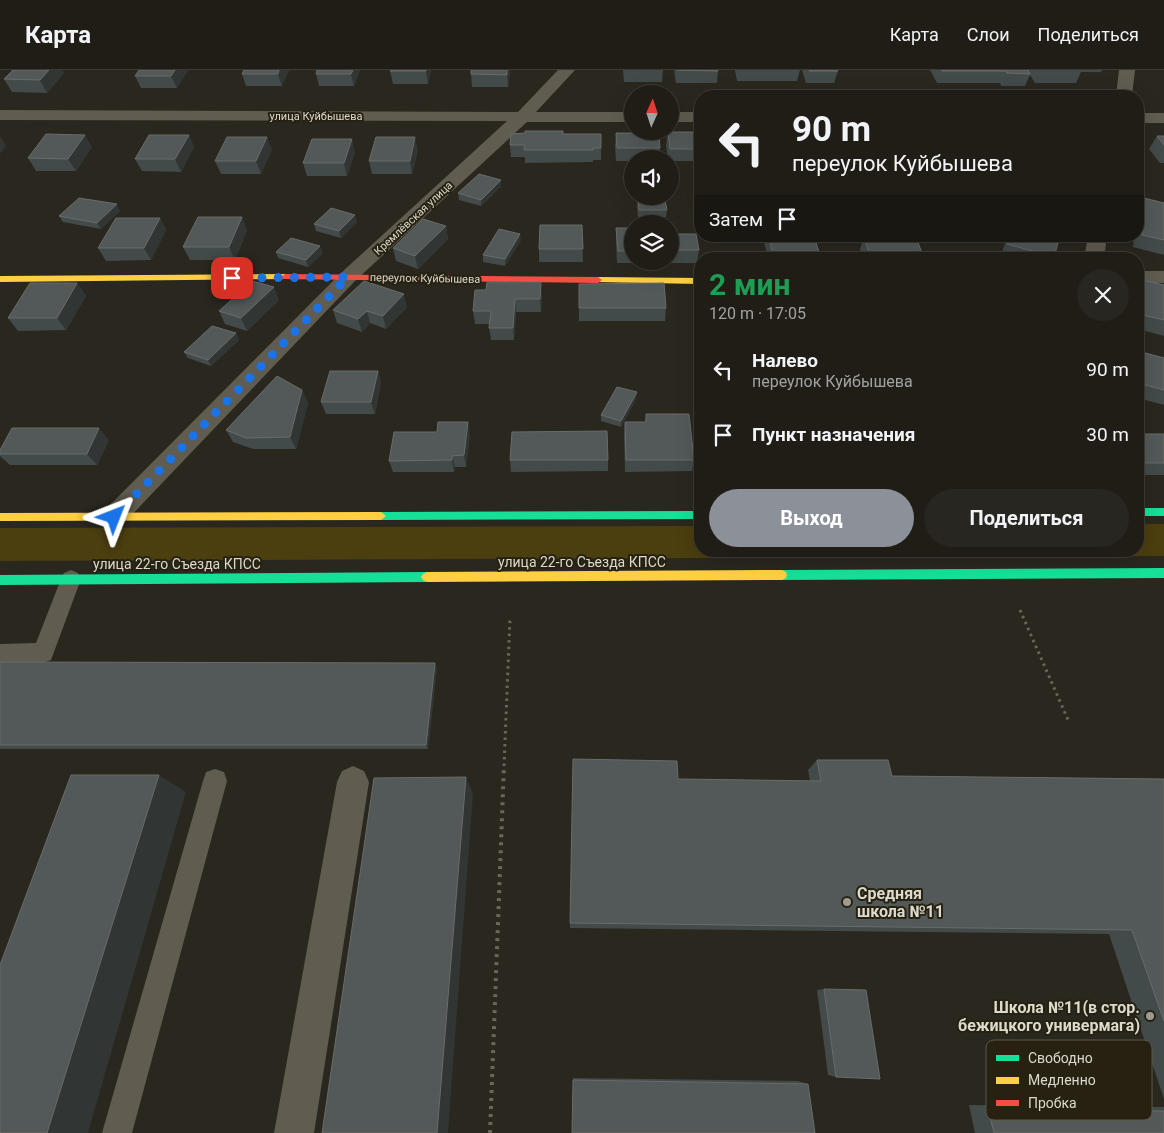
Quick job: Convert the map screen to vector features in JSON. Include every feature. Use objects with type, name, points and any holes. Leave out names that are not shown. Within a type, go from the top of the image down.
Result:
[{"type":"main road","name":"переулок Куйбышева","points":[[0,279],[348,277],[694,281]]},
{"type":"main road","points":[[1144,512],[1164,512]]},
{"type":"main road","points":[[0,517],[694,515]]},
{"type":"main road","name":"улица 22-го Съезда КПСС","points":[[0,580],[1164,573]]},
{"type":"street","name":"Кремлёвская улица","points":[[114,517],[348,277],[522,117],[567,70]]},
{"type":"street","points":[[1125,90],[1127,70]]},
{"type":"street","name":"улица Куйбышева","points":[[0,115],[624,117]]},
{"type":"street","points":[[679,117],[694,117]]},
{"type":"street","points":[[1144,118],[1164,118]]},
{"type":"street","points":[[1144,277],[1164,277]]},
{"type":"street","points":[[294,1133],[353,782]]},
{"type":"lane","points":[[0,654],[42,653],[72,579]]},
{"type":"lane","points":[[117,1133],[215,781]]},
{"type":"path","points":[[1020,610],[1069,722]]},
{"type":"path","points":[[490,1133],[510,618]]},
{"type":"shaded area","points":[[1144,524],[1164,524],[1164,556],[1144,556]]},
{"type":"shaded area","points":[[694,526],[694,557],[931,557],[0,561],[0,528]]},
{"type":"building","points":[[13,70],[49,70],[40,80],[4,79]]},
{"type":"building","points":[[139,70],[175,70],[171,76],[135,76]]},
{"type":"building","points":[[244,70],[279,70],[278,74],[242,74]]},
{"type":"building","points":[[317,70],[353,70],[351,74],[316,74]]},
{"type":"building","points":[[426,70],[426,71],[390,71]]},
{"type":"building","points":[[471,70],[507,70],[507,75],[471,74]]},
{"type":"building","points":[[677,70],[718,70],[718,71]]},
{"type":"building","points":[[837,70],[838,71],[809,71]]},
{"type":"building","points":[[941,70],[1028,70],[1030,74],[1007,73],[1006,71]]},
{"type":"building","points":[[525,131],[601,134],[601,148],[593,148],[593,150],[524,150],[525,145],[510,145],[511,134],[525,133]]},
{"type":"building","points":[[679,132],[694,132],[694,149],[670,149],[669,140],[679,140]]},
{"type":"building","points":[[616,133],[624,133],[624,140],[659,140],[660,148],[617,148]]},
{"type":"building","points":[[46,134],[85,135],[68,159],[28,158]]},
{"type":"building","points":[[149,135],[189,135],[175,159],[135,159]]},
{"type":"building","points":[[1157,136],[1164,136],[1164,145]]},
{"type":"building","points":[[227,137],[267,137],[256,161],[215,161]]},
{"type":"building","points":[[376,137],[415,137],[410,161],[369,161]]},
{"type":"building","points":[[312,139],[352,139],[344,163],[303,163]]},
{"type":"building","points":[[479,174],[501,180],[481,200],[458,193]]},
{"type":"building","points":[[79,198],[117,204],[97,223],[59,216]]},
{"type":"building","points":[[1144,198],[1164,203],[1164,240],[1144,235]]},
{"type":"building","points":[[638,205],[666,205],[667,210],[639,210]]},
{"type":"building","points":[[331,208],[355,215],[339,231],[314,224]]},
{"type":"building","points":[[198,217],[242,217],[229,247],[183,247]]},
{"type":"building","points":[[116,218],[160,218],[144,248],[98,248]]},
{"type":"building","points":[[423,219],[446,226],[415,256],[393,248]]},
{"type":"building","points":[[540,225],[582,225],[583,249],[539,249]]},
{"type":"building","points":[[616,228],[624,228],[624,251],[618,251]]},
{"type":"building","points":[[499,229],[520,234],[505,259],[483,255]]},
{"type":"building","points":[[679,234],[694,234],[694,242],[698,242],[699,250],[679,250]]},
{"type":"building","points":[[291,238],[320,246],[306,260],[276,252]]},
{"type":"building","points":[[770,242],[816,242],[819,252],[772,252]]},
{"type":"building","points":[[866,242],[918,242],[922,252],[869,252]]},
{"type":"building","points":[[1008,242],[1058,242],[1055,252],[1036,252],[1007,244]]},
{"type":"building","points":[[1144,280],[1164,285],[1164,320],[1144,315]]},
{"type":"building","points":[[252,281],[274,287],[241,318],[219,311]]},
{"type":"building","points":[[364,281],[404,294],[383,316],[367,311],[358,319],[333,310]]},
{"type":"building","points":[[487,282],[541,282],[540,299],[515,299],[513,328],[489,328],[491,311],[473,311],[475,290],[486,290]]},
{"type":"building","points":[[30,283],[77,283],[57,318],[8,318]]},
{"type":"building","points":[[664,283],[666,308],[579,308],[579,284]]},
{"type":"building","points":[[212,326],[236,333],[208,360],[184,352]]},
{"type":"building","points":[[1144,353],[1164,358],[1164,390],[1144,385]]},
{"type":"building","points":[[330,371],[378,371],[371,402],[321,402]]},
{"type":"building","points":[[277,376],[302,390],[290,437],[246,438],[226,430]]},
{"type":"building","points":[[617,387],[637,392],[621,421],[601,415]]},
{"type":"building","points":[[646,414],[689,414],[694,460],[626,460],[625,422],[646,422]]},
{"type":"building","points":[[438,422],[468,422],[464,455],[452,456],[452,460],[389,461],[394,432],[437,432]]},
{"type":"building","points":[[12,428],[99,428],[87,454],[0,454],[0,450]]},
{"type":"building","points":[[607,431],[608,460],[510,460],[512,432]]},
{"type":"building","points":[[1144,434],[1164,434],[1164,463],[1144,463]]},
{"type":"building","points":[[0,662],[435,663],[426,745],[0,745]]},
{"type":"building","name":"Школа №11(в стор. бежицкого универмага)","points":[[573,759],[677,761],[678,779],[821,781],[817,760],[888,760],[892,776],[1164,779],[1164,1021],[1132,930],[570,923]]},
{"type":"building","points":[[71,775],[159,775],[47,1133],[0,1133],[0,965]]},
{"type":"building","points":[[466,777],[437,1133],[322,1133],[374,778]]},
{"type":"building","points":[[824,989],[866,990],[880,1079],[836,1077]]},
{"type":"building","points":[[573,1080],[808,1084],[815,1133],[572,1133]]},
{"type":"building","points":[[1152,1111],[1164,1111],[1164,1133],[994,1133],[991,1120],[1152,1120]]},
{"type":"traffic: fast","points":[[1144,512],[1164,512]]},
{"type":"traffic: fast","points":[[381,516],[694,515]]},
{"type":"traffic: fast","points":[[782,575],[1164,573]]},
{"type":"traffic: fast","points":[[0,580],[427,577]]},
{"type":"traffic: slow","points":[[0,279],[285,277]]},
{"type":"traffic: slow","points":[[598,280],[694,281]]},
{"type":"traffic: slow","points":[[0,517],[381,516]]},
{"type":"traffic: slow","points":[[427,577],[782,575]]},
{"type":"traffic: jam","points":[[285,277],[598,280]]},
{"type":"place","name":"Средняя школа №11","points":[[847,902]]},
{"type":"place","name":"Школа №11(в стор. бежицкого универмага)","points":[[1150,1016]]},
{"type":"route","points":[[114,517],[348,277],[232,278]]}]
